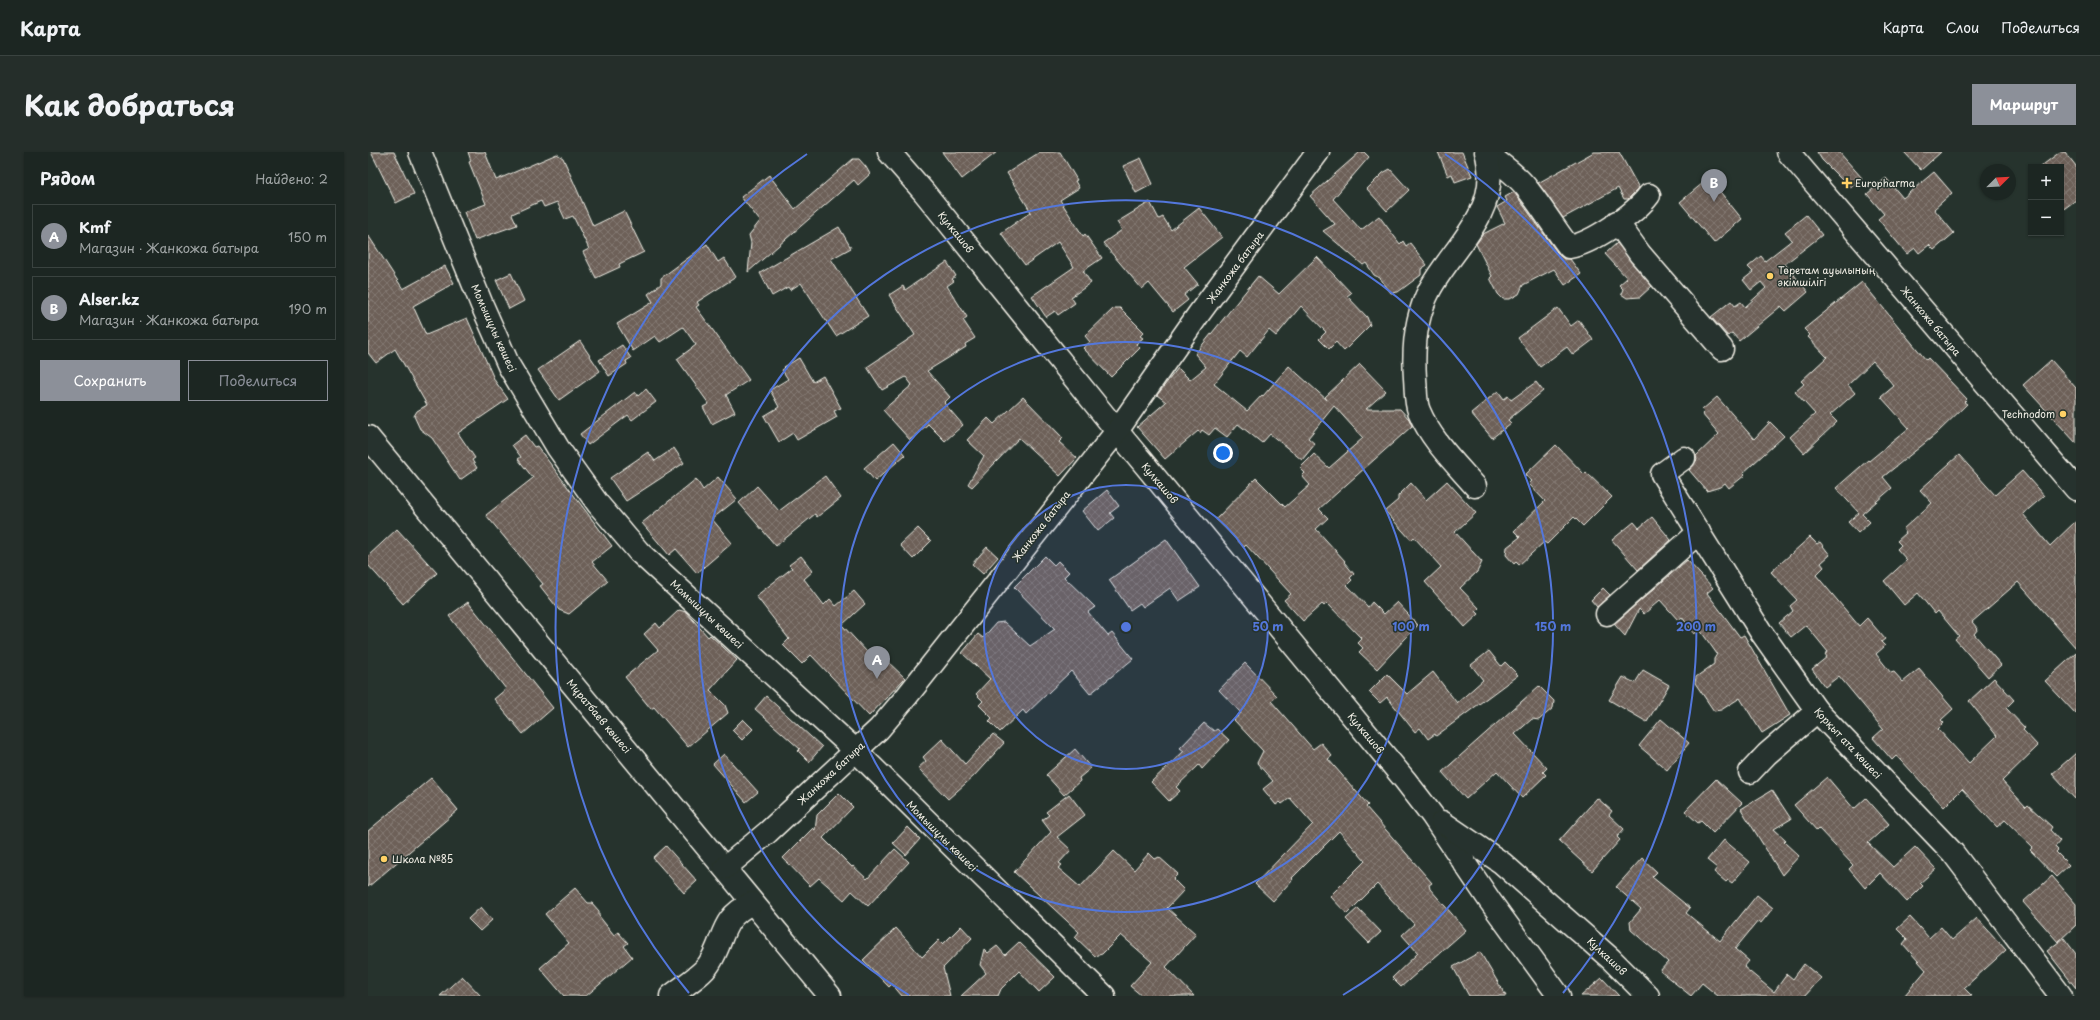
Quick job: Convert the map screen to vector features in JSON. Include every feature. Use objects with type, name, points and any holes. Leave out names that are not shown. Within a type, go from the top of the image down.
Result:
[{"type":"street","name":"Момышұлы көшесі","points":[[420,152],[482,305],[509,366],[558,448],[598,504],[640,552],[855,750],[1104,996]]},
{"type":"street","name":"Кулкашов","points":[[889,152],[924,192],[1117,431],[1432,815],[1490,902],[1559,996]]},
{"type":"street","name":"Жанкожа батыра","points":[[725,868],[768,832],[879,729],[907,696],[1117,431],[1198,315],[1318,152]]},
{"type":"street","name":"Жанкожа батыра","points":[[1788,152],[2076,489]]},
{"type":"street","points":[[1486,153],[1511,172],[1529,190],[1551,224],[1569,247],[1578,246],[1616,222],[1645,200],[1649,195]]},
{"type":"street","points":[[1475,486],[1428,431],[1418,409],[1414,368],[1417,324],[1429,290],[1452,254],[1474,226],[1486,204],[1491,181],[1486,153]]},
{"type":"street","points":[[1616,222],[1640,254],[1722,349]]},
{"type":"street","name":"Мұратбаев көшесі","points":[[368,437],[830,996]]},
{"type":"street","name":"Қорқыт ата көшесі","points":[[1684,458],[1662,474],[1700,532],[1761,632],[1817,711],[1952,853],[2061,996]]},
{"type":"street","points":[[1607,614],[1700,532]]},
{"type":"street","points":[[1750,772],[1766,754],[1817,711]]},
{"type":"street","name":"Кулкашов","points":[[1432,815],[1502,863],[1611,959],[1648,996]]},
{"type":"street","points":[[671,996],[709,965],[730,919],[743,907],[752,903]]},
{"type":"building","points":[[371,152],[394,152],[414,194],[396,203]]},
{"type":"building","points":[[468,152],[485,152],[496,180],[557,154],[563,158],[593,226],[624,211],[644,252],[619,264],[620,267],[596,278],[583,252],[589,249],[573,216],[565,219],[557,202],[544,207],[541,201],[512,214],[517,225],[475,240],[464,212],[486,204],[469,162],[471,161]]},
{"type":"building","points":[[942,152],[997,152],[962,179]]},
{"type":"building","points":[[1040,152],[1060,152],[1077,180],[1075,181],[1079,188],[1060,200],[1083,236],[1085,234],[1102,258],[1083,271],[1091,283],[1071,297],[1075,303],[1058,315],[1055,311],[1046,317],[1032,296],[1074,267],[1058,242],[1025,265],[1001,233],[1031,212],[1007,173]]},
{"type":"building","points":[[1360,152],[1364,152],[1369,157],[1333,199],[1361,230],[1379,216],[1400,244],[1403,241],[1406,246],[1410,243],[1427,265],[1421,269],[1421,275],[1398,292],[1391,293],[1380,278],[1374,275],[1366,263],[1363,265],[1323,231],[1335,224],[1310,196]]},
{"type":"building","points":[[1438,152],[1462,152],[1472,176],[1455,182],[1452,174],[1448,176]]},
{"type":"building","points":[[1594,152],[1619,152],[1639,188],[1628,199],[1624,199],[1618,188],[1563,218],[1538,183]]},
{"type":"building","points":[[1817,152],[1839,152],[1862,178],[1850,188],[1822,160]]},
{"type":"building","points":[[1904,152],[1941,152],[1921,170]]},
{"type":"building","points":[[2060,152],[2065,152],[2076,166],[2076,200],[2064,209],[2064,164],[2044,164]]},
{"type":"building","points":[[1141,158],[1153,184],[1136,193],[1123,166]]},
{"type":"building","points":[[853,159],[859,159],[870,174],[858,185],[854,180],[748,272],[751,243],[749,235],[760,221],[741,197],[769,175],[795,209]]},
{"type":"building","points":[[1390,169],[1409,190],[1387,211],[1367,189],[1383,173]]},
{"type":"building","points":[[1934,172],[1952,193],[1934,209],[1954,233],[1934,250],[1929,245],[1919,253],[1915,248],[1907,254],[1878,219],[1884,214],[1867,194],[1886,178],[1903,198]]},
{"type":"building","points":[[1709,178],[1742,219],[1714,243],[1680,202]]},
{"type":"building","points":[[1514,192],[1559,255],[1564,259],[1570,259],[1581,274],[1565,285],[1554,269],[1523,285],[1519,294],[1510,299],[1503,299],[1498,294],[1490,278],[1492,276],[1476,244],[1483,234],[1505,223],[1497,207],[1507,201],[1505,197]]},
{"type":"building","points":[[1150,202],[1159,219],[1163,217],[1171,230],[1199,208],[1222,237],[1184,267],[1198,284],[1184,295],[1188,300],[1173,312],[1149,283],[1142,289],[1103,243],[1122,230],[1117,222]]},
{"type":"building","points":[[1806,215],[1822,235],[1785,264],[1808,292],[1786,311],[1781,306],[1739,341],[1732,333],[1728,336],[1711,317],[1731,301],[1735,306],[1741,302],[1745,307],[1766,288],[1761,282],[1751,290],[1743,280],[1753,272],[1748,267],[1761,256],[1765,261],[1792,240],[1785,232]]},
{"type":"building","points":[[839,227],[851,248],[831,259],[868,316],[836,336],[801,283],[790,290],[788,287],[772,296],[760,273]]},
{"type":"building","points":[[368,235],[403,289],[445,266],[454,283],[413,306],[426,335],[467,318],[495,381],[508,399],[458,433],[475,458],[472,460],[477,468],[460,480],[432,438],[420,429],[414,416],[417,411],[427,405],[395,349],[376,363],[368,353]]},
{"type":"building","points":[[1617,243],[1652,286],[1640,297],[1627,298],[1621,294],[1623,289],[1619,285],[1627,278],[1605,254]]},
{"type":"building","points":[[707,244],[718,262],[724,258],[736,277],[697,302],[699,305],[696,307],[749,380],[726,395],[735,412],[712,424],[703,407],[709,404],[677,359],[696,345],[683,327],[660,342],[655,336],[633,351],[617,324],[653,302],[648,294],[661,284],[661,278]]},
{"type":"building","points":[[1317,257],[1351,293],[1347,296],[1367,317],[1370,325],[1344,351],[1336,342],[1329,349],[1319,339],[1326,332],[1301,306],[1276,336],[1269,330],[1247,357],[1240,351],[1214,384],[1247,411],[1262,395],[1263,396],[1289,366],[1327,400],[1325,397],[1360,364],[1386,391],[1366,409],[1400,409],[1409,419],[1412,426],[1319,509],[1328,518],[1316,529],[1345,561],[1344,562],[1354,574],[1350,578],[1352,580],[1347,585],[1368,607],[1372,602],[1384,614],[1397,602],[1418,625],[1377,669],[1359,652],[1363,648],[1358,643],[1362,639],[1327,603],[1324,606],[1322,604],[1303,621],[1284,600],[1291,594],[1246,545],[1244,547],[1216,519],[1256,478],[1285,507],[1310,485],[1302,476],[1305,473],[1300,468],[1314,454],[1329,468],[1363,438],[1334,406],[1308,438],[1315,444],[1302,460],[1270,434],[1262,443],[1238,424],[1227,437],[1215,428],[1209,435],[1202,430],[1200,433],[1198,431],[1165,459],[1137,427],[1166,402],[1157,395],[1178,368],[1190,380],[1206,367],[1195,354],[1258,276],[1279,294]]},
{"type":"building","points":[[947,262],[956,276],[952,279],[954,281],[947,286],[967,317],[963,320],[975,338],[965,344],[966,347],[927,371],[950,397],[944,403],[963,425],[945,441],[928,424],[910,440],[883,410],[912,385],[906,377],[882,390],[867,367],[915,335],[889,295],[903,286],[905,290]]},
{"type":"building","points":[[511,273],[524,301],[509,309],[496,280]]},
{"type":"building","points":[[1862,282],[1926,360],[1928,358],[1967,399],[1964,402],[1967,404],[1936,434],[1883,477],[1892,488],[1862,514],[1870,522],[1858,533],[1848,522],[1859,513],[1836,488],[1868,460],[1869,461],[1909,428],[1881,397],[1894,386],[1873,361],[1848,385],[1855,393],[1830,415],[1837,422],[1804,453],[1790,437],[1815,414],[1795,392],[1804,384],[1801,381],[1827,357],[1808,337],[1810,335],[1804,329]]},
{"type":"building","points":[[1114,308],[1120,308],[1144,332],[1140,336],[1143,338],[1136,344],[1140,348],[1111,377],[1083,348],[1090,342],[1085,336]]},
{"type":"building","points":[[1558,308],[1571,326],[1579,320],[1593,340],[1573,355],[1567,347],[1540,367],[1518,338]]},
{"type":"building","points":[[580,341],[600,371],[559,400],[538,370]]},
{"type":"building","points":[[622,345],[631,358],[626,361],[627,364],[609,376],[599,360]]},
{"type":"building","points":[[799,358],[813,382],[823,376],[841,408],[834,411],[837,417],[797,440],[793,433],[779,442],[764,416],[779,407],[770,390],[788,379],[782,370],[785,368],[784,367]]},
{"type":"building","name":"Technodom","points":[[2051,360],[2076,388],[2076,443],[2023,385]]},
{"type":"building","points":[[1536,382],[1543,391],[1508,420],[1511,423],[1492,438],[1471,413],[1498,391],[1504,399],[1508,396],[1511,400]]},
{"type":"building","points":[[646,389],[656,402],[632,420],[628,415],[588,445],[580,434],[635,392],[638,396]]},
{"type":"building","points":[[1023,397],[1063,438],[1059,442],[1077,458],[1060,476],[1019,438],[972,487],[968,484],[984,456],[967,440],[988,418],[994,424]]},
{"type":"building","points":[[1717,397],[1754,439],[1770,422],[1784,436],[1743,473],[1745,475],[1729,488],[1725,483],[1720,487],[1707,491],[1689,470],[1697,460],[1696,456],[1719,434],[1702,414],[1704,412],[1702,410]]},
{"type":"building","points":[[525,435],[534,447],[537,446],[612,546],[592,562],[608,581],[569,614],[559,610],[540,586],[543,584],[486,515],[533,478],[518,459],[521,457],[512,445]]},
{"type":"building","points":[[894,442],[905,455],[875,481],[864,468]]},
{"type":"building","points":[[1556,445],[1584,474],[1586,472],[1612,497],[1583,526],[1574,517],[1547,544],[1544,542],[1519,565],[1516,562],[1514,564],[1506,555],[1507,547],[1520,537],[1514,531],[1545,501],[1529,484],[1532,481],[1525,475]]},
{"type":"building","points":[[674,448],[684,463],[626,501],[610,478],[648,452],[655,461]]},
{"type":"building","points":[[1959,455],[1995,495],[2022,471],[2044,496],[2023,514],[2050,546],[2076,521],[2076,648],[2018,582],[1972,622],[1978,629],[1974,634],[2001,665],[1988,677],[1955,639],[1959,636],[1938,611],[1935,614],[1918,593],[1904,605],[1884,581],[1907,560],[1897,549],[1901,545],[1897,541],[1906,533],[1903,529],[1932,503],[1920,490]]},
{"type":"building","points":[[825,476],[841,498],[817,517],[815,514],[776,546],[739,503],[757,486],[779,511]]},
{"type":"building","points":[[718,477],[737,499],[712,519],[732,543],[697,573],[676,549],[669,555],[642,523],[696,479],[703,490]]},
{"type":"building","points":[[1447,481],[1476,513],[1455,532],[1482,562],[1477,572],[1460,588],[1479,608],[1476,611],[1479,614],[1465,627],[1425,582],[1441,567],[1414,537],[1411,540],[1385,511],[1398,500],[1398,496],[1411,483],[1426,500]]},
{"type":"building","points":[[1107,490],[1119,506],[1110,513],[1114,518],[1098,531],[1082,511]]},
{"type":"building","points":[[1652,517],[1671,540],[1638,570],[1612,540],[1634,522],[1639,528]]},
{"type":"building","points":[[918,528],[931,541],[913,559],[900,545]]},
{"type":"building","points":[[397,529],[437,573],[403,604],[368,565],[368,556]]},
{"type":"building","points":[[1810,537],[1817,544],[1820,542],[1830,555],[1821,563],[1824,567],[1816,575],[1859,626],[1867,618],[1885,639],[1881,642],[1885,646],[1876,654],[1891,673],[1894,672],[1903,682],[1919,669],[1953,709],[1941,720],[1944,723],[1938,729],[1969,763],[1997,736],[1969,701],[1994,678],[2014,700],[2006,708],[2025,728],[2023,730],[2038,746],[2002,781],[2026,807],[2028,805],[2052,827],[2050,830],[2060,841],[2055,847],[2058,850],[2056,852],[2069,865],[2056,877],[2030,850],[2033,847],[2005,820],[1997,827],[1962,789],[1944,807],[1902,761],[1896,756],[1892,760],[1873,738],[1883,729],[1839,676],[1825,687],[1812,669],[1827,657],[1825,654],[1828,652],[1806,625],[1791,637],[1779,623],[1793,611],[1790,606],[1797,600],[1771,572]]},
{"type":"building","points":[[1166,539],[1200,587],[1179,601],[1170,588],[1143,607],[1140,603],[1130,610],[1109,580]]},
{"type":"building","points":[[987,547],[998,557],[983,574],[972,564]]},
{"type":"building","points":[[801,556],[813,571],[804,579],[824,605],[830,599],[836,606],[854,591],[865,604],[842,625],[880,666],[886,660],[905,678],[869,716],[811,655],[802,664],[783,645],[789,639],[756,596],[792,568],[789,565]]},
{"type":"building","points":[[1045,556],[1054,565],[1058,561],[1069,572],[1064,577],[1095,607],[1088,612],[1108,636],[1112,633],[1133,659],[1090,694],[1071,671],[1026,714],[1023,710],[1000,732],[989,721],[992,718],[979,705],[983,701],[976,694],[990,679],[962,653],[978,634],[983,638],[996,623],[1004,622],[1030,646],[1055,629],[1014,587]]},
{"type":"building","points":[[1687,560],[1713,588],[1707,593],[1740,637],[1744,635],[1790,715],[1762,733],[1740,698],[1721,710],[1714,711],[1695,683],[1696,677],[1714,664],[1714,659],[1717,654],[1700,630],[1694,634],[1682,617],[1678,620],[1660,600],[1644,614],[1639,609],[1625,636],[1614,624]]},
{"type":"building","points":[[1603,588],[1610,595],[1597,607],[1591,600]]},
{"type":"building","points":[[468,602],[553,708],[523,734],[494,699],[506,689],[449,616]]},
{"type":"building","points":[[679,610],[686,612],[708,637],[710,635],[737,660],[710,690],[725,705],[728,713],[688,747],[654,707],[651,709],[625,677],[658,650],[644,634],[656,623],[660,628]]},
{"type":"building","points":[[1489,651],[1501,666],[1505,662],[1518,675],[1436,736],[1435,734],[1428,739],[1420,728],[1415,732],[1387,697],[1380,703],[1369,692],[1387,674],[1407,694],[1433,672],[1457,703],[1483,680],[1471,665]]},
{"type":"building","points":[[2076,653],[2076,714],[2045,681]]},
{"type":"building","points":[[1245,663],[1277,696],[1271,701],[1313,749],[1321,743],[1332,756],[1328,759],[1368,805],[1366,807],[1432,883],[1429,885],[1430,889],[1466,930],[1401,987],[1392,978],[1418,953],[1402,935],[1414,924],[1377,884],[1347,914],[1330,896],[1365,861],[1339,831],[1292,878],[1293,879],[1273,901],[1255,884],[1313,824],[1290,798],[1282,804],[1280,802],[1276,805],[1263,789],[1273,781],[1257,763],[1263,751],[1234,720],[1241,713],[1219,690]]},
{"type":"building","points":[[1643,670],[1669,685],[1647,722],[1609,700],[1623,677],[1635,683]]},
{"type":"building","points":[[1539,686],[1554,701],[1553,708],[1539,720],[1532,719],[1515,734],[1547,768],[1543,772],[1546,775],[1522,798],[1497,771],[1466,799],[1442,772]]},
{"type":"building","points":[[766,696],[822,747],[809,762],[798,751],[800,749],[755,709]]},
{"type":"building","points":[[743,719],[753,729],[742,740],[732,730]]},
{"type":"building","points":[[1661,719],[1689,743],[1667,770],[1639,746]]},
{"type":"building","points":[[1204,723],[1214,731],[1217,729],[1229,740],[1202,769],[1199,765],[1176,787],[1180,791],[1169,801],[1151,782],[1184,751],[1180,748]]},
{"type":"building","points":[[993,734],[1004,743],[974,776],[948,799],[918,768],[926,761],[923,757],[942,739],[965,764]]},
{"type":"building","points":[[1075,749],[1091,768],[1079,778],[1080,781],[1064,795],[1046,775]]},
{"type":"building","points":[[2076,753],[2076,800],[2052,774]]},
{"type":"building","points":[[724,754],[758,792],[746,802],[713,764]]},
{"type":"building","points":[[1827,777],[1854,809],[1866,798],[1889,824],[1868,843],[1893,867],[1915,847],[1936,869],[1920,883],[1923,886],[1907,902],[1880,873],[1865,888],[1849,869],[1853,865],[1819,829],[1817,831],[1794,805]]},
{"type":"building","name":"Школа №85","points":[[431,778],[458,810],[368,887],[368,831]]},
{"type":"building","points":[[1716,779],[1742,803],[1713,833],[1701,821],[1698,823],[1685,811]]},
{"type":"building","points":[[1772,790],[1791,819],[1774,829],[1786,840],[1784,842],[1799,856],[1782,875],[1741,809]]},
{"type":"building","points":[[839,793],[853,807],[823,838],[852,867],[853,866],[867,879],[895,849],[909,862],[868,906],[852,891],[844,900],[819,878],[810,886],[783,858],[813,828],[815,830],[817,815]]},
{"type":"building","points":[[1069,794],[1085,815],[1057,837],[1071,850],[1059,863],[1062,865],[1058,868],[1080,887],[1114,851],[1134,870],[1149,853],[1155,859],[1159,857],[1178,874],[1173,879],[1184,890],[1167,908],[1196,934],[1166,967],[1194,996],[1142,996],[1130,986],[1152,962],[1121,935],[1102,954],[1095,956],[1075,937],[1079,932],[1014,872],[1051,832],[1042,820],[1049,815],[1046,812]]},
{"type":"building","points":[[1597,798],[1612,811],[1609,815],[1624,829],[1617,837],[1620,840],[1592,871],[1559,841]]},
{"type":"building","points":[[908,827],[920,839],[906,855],[893,843]]},
{"type":"building","points":[[1724,840],[1750,862],[1732,883],[1728,880],[1726,882],[1714,872],[1717,868],[1707,860]]},
{"type":"building","points":[[666,846],[697,881],[684,893],[653,858]]},
{"type":"building","points":[[1642,858],[1657,872],[1652,877],[1690,908],[1686,913],[1720,941],[1757,895],[1773,908],[1761,923],[1758,921],[1735,949],[1749,961],[1744,967],[1774,992],[1787,974],[1793,979],[1804,964],[1821,978],[1805,996],[1718,996],[1702,983],[1691,996],[1660,971],[1668,962],[1631,930],[1630,922],[1641,909],[1616,887]]},
{"type":"building","points":[[2052,876],[2076,904],[2076,925],[2058,942],[2023,902]]},
{"type":"building","points":[[575,888],[588,903],[592,903],[599,911],[599,916],[614,935],[618,932],[628,943],[624,946],[632,957],[586,996],[564,996],[540,968],[569,943],[545,914]]},
{"type":"building","points":[[481,907],[492,920],[480,931],[468,919]]},
{"type":"building","points":[[1358,908],[1381,932],[1369,943],[1346,919]]},
{"type":"building","points":[[1910,917],[1929,938],[1941,927],[1952,940],[1977,918],[2006,950],[1964,988],[1972,996],[1904,996],[1926,970],[1903,944],[1907,939],[1897,929]]},
{"type":"building","points":[[961,926],[972,938],[943,968],[950,996],[902,996],[892,984],[889,987],[863,960],[896,928],[922,957],[939,940],[943,944]]},
{"type":"building","points":[[2064,938],[2076,954],[2076,988],[2047,951]]},
{"type":"building","points":[[1019,942],[1055,977],[1039,992],[1019,971],[1001,989],[998,996],[961,996],[986,973],[980,965],[984,949],[988,953],[997,946],[1005,955]]},
{"type":"building","points":[[1480,952],[1506,996],[1469,996],[1453,967]]},
{"type":"building","points":[[462,976],[481,996],[440,996]]},
{"type":"building","points":[[1602,978],[1619,996],[1581,996]]},
{"type":"place","name":"Europharma","points":[[1847,183]]},
{"type":"place","name":"Alser.kz","points":[[1714,202]]},
{"type":"place","name":"Төретам ауылының әкімшілігі","points":[[1770,276]]},
{"type":"place","name":"Technodom","points":[[2063,414]]},
{"type":"place","name":"Kmf","points":[[877,679]]},
{"type":"place","name":"Школа №85","points":[[384,859]]}]
